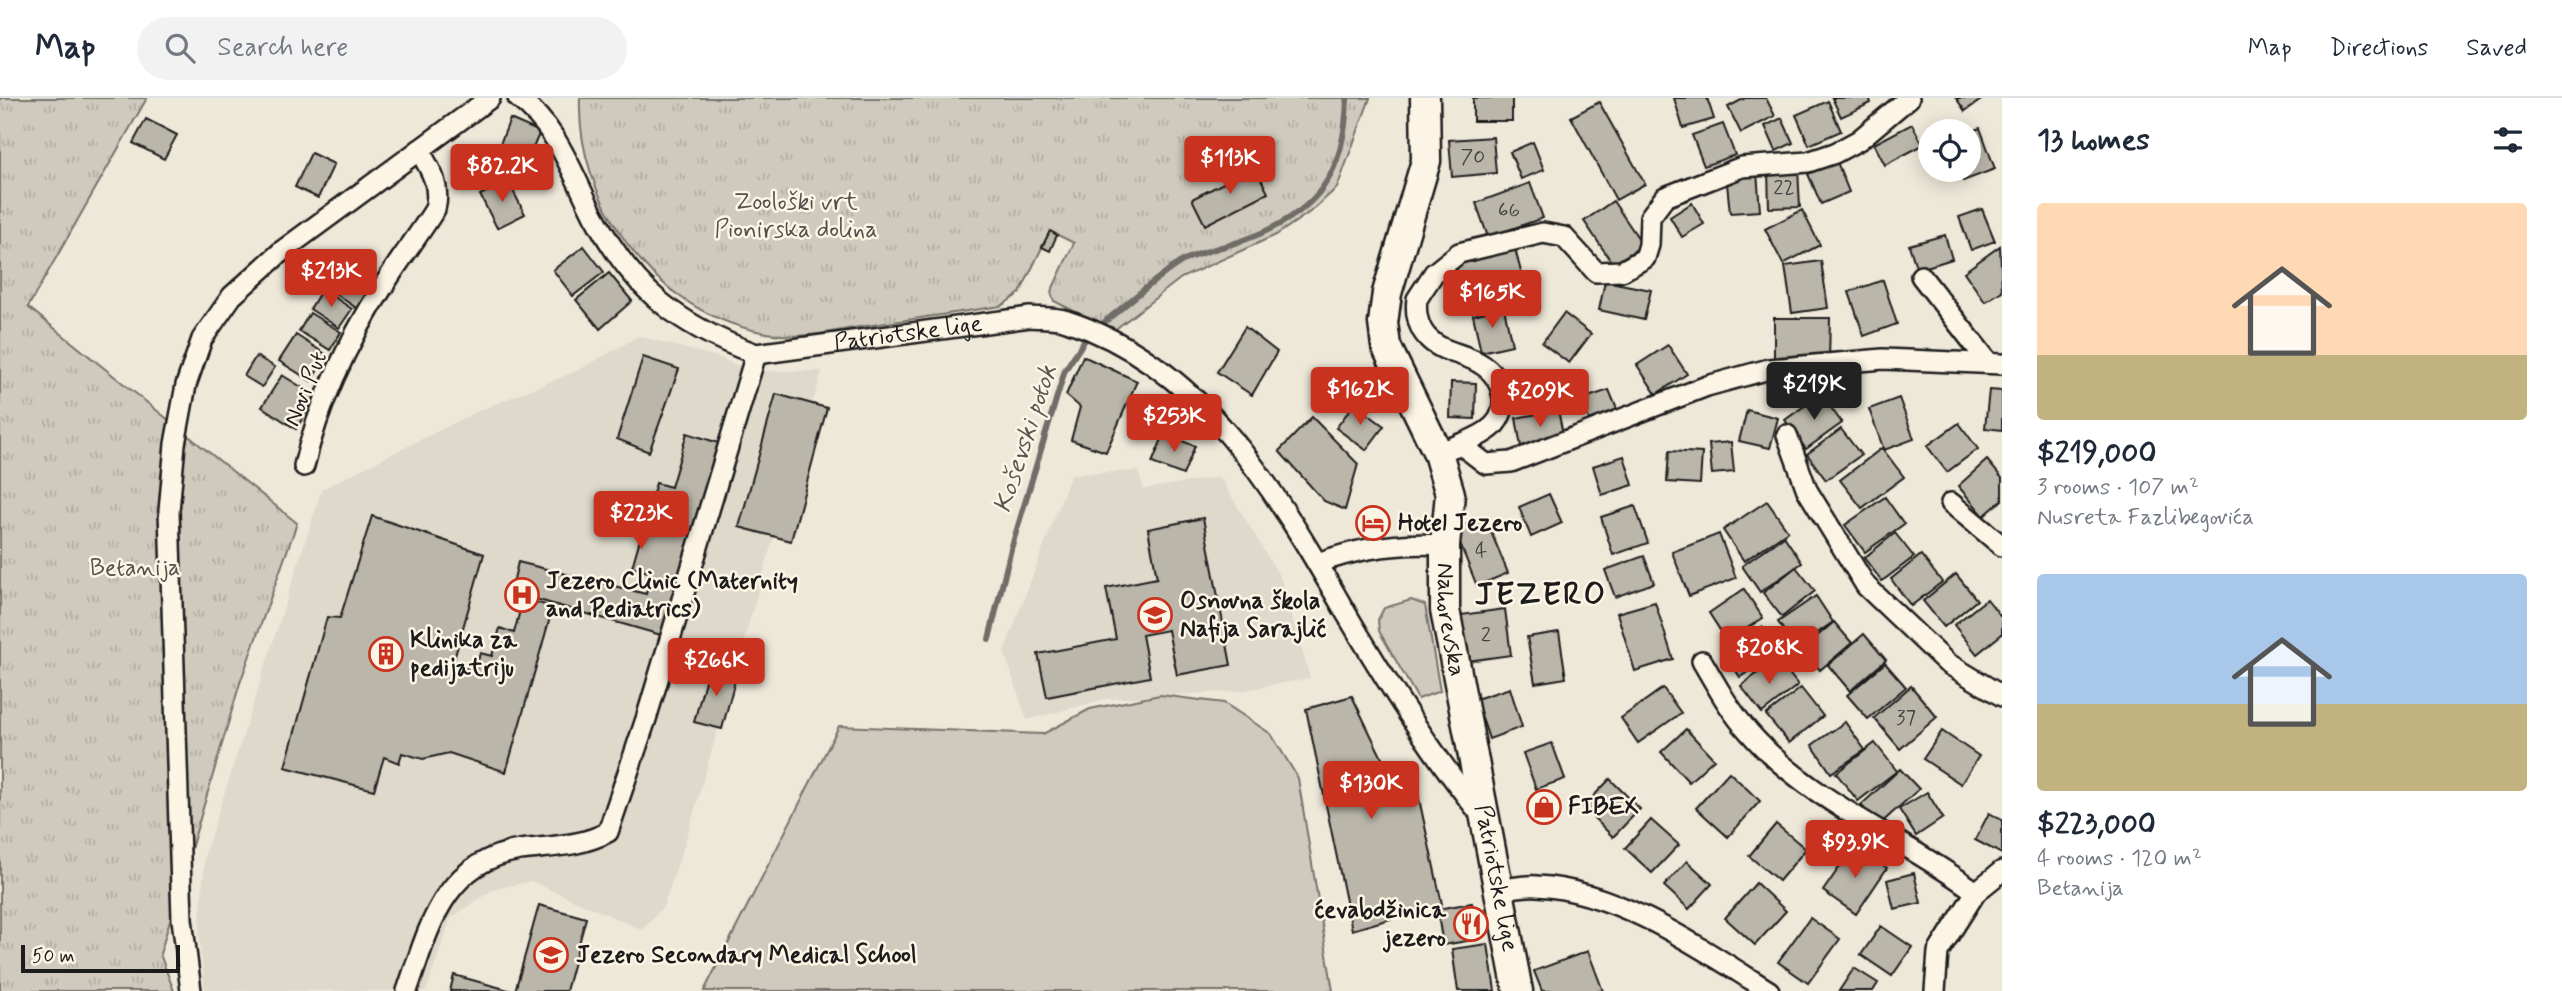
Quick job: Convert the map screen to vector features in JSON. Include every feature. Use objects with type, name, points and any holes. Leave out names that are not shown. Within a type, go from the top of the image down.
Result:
[{"type":"street","points":[[191,991],[182,919],[169,511],[175,444],[186,385],[202,339],[232,296],[282,251],[490,98]]},
{"type":"street","name":"Patriotske lige","points":[[518,98],[544,121],[560,144],[613,248],[666,310],[718,340],[756,354],[1030,317],[1066,321],[1111,339],[1147,360],[1205,405],[1247,455],[1318,563],[1420,733],[1487,822],[1518,991]]},
{"type":"street","name":"Nahorevska","points":[[1425,98],[1426,161],[1387,293],[1383,323],[1386,346],[1449,448],[1450,494],[1445,610],[1487,822]]},
{"type":"street","points":[[1449,448],[1489,431],[1498,420],[1504,398],[1493,374],[1482,364],[1443,348],[1427,338],[1418,321],[1417,299],[1446,262],[1459,253],[1543,233],[1564,237],[1596,272],[1622,271],[1645,258],[1649,245],[1650,216],[1665,197],[1742,167],[1808,162],[1836,153],[1859,140],[1909,98]]},
{"type":"street","name":"Novi Put","points":[[304,466],[313,428],[342,360],[384,285],[435,209],[438,198],[435,182],[419,150]]},
{"type":"street","points":[[1921,276],[1995,363]]},
{"type":"street","points":[[407,991],[432,920],[446,895],[466,871],[517,851],[589,842],[608,832],[615,818],[731,446],[756,354]]},
{"type":"street","points":[[1449,448],[1486,464],[1511,463],[1707,386],[1769,369],[1883,359],[1995,363]]},
{"type":"street","points":[[1787,435],[1807,490],[1866,586],[1947,663],[2002,696]]},
{"type":"street","points":[[1951,503],[2002,546]]},
{"type":"street","points":[[1318,563],[1360,551],[1424,543],[1446,545]]},
{"type":"street","points":[[1702,661],[1749,733],[1791,771],[1848,813],[1933,859],[1976,892]]},
{"type":"street","points":[[1935,991],[1938,952],[1976,892],[2002,871]]},
{"type":"street","points":[[1500,890],[1534,886],[1558,888],[1641,915],[1769,991]]},
{"type":"shaded area","name":"Jezero Clinic (Maternity and Pediatrics)","points":[[639,336],[717,357],[752,371],[822,371],[685,843],[663,907],[642,930],[531,881],[492,890],[451,918],[426,991],[205,991],[199,935],[205,854],[322,489],[478,411],[579,370]]},
{"type":"shaded area","name":"Osnovna škola Nafija Sarajlić","points":[[1138,471],[1144,489],[1220,477],[1281,579],[1310,678],[1240,691],[1106,699],[1027,720],[1004,652],[1071,474]]},
{"type":"green space","name":"Betanija","points":[[0,98],[147,98],[28,307],[297,523],[240,683],[160,954],[174,991],[0,991]]},
{"type":"green space","name":"Zoološki vrt Pionirska dolina","points":[[580,98],[1370,98],[1337,188],[1310,212],[1276,235],[1181,278],[1113,331],[1054,301],[1051,292],[1074,243],[1050,231],[1020,293],[1001,306],[820,334],[790,336],[756,331],[712,316],[674,292],[641,261],[615,226],[591,173],[582,136]]},
{"type":"green space","points":[[1411,600],[1425,605],[1440,691],[1418,699],[1379,631],[1378,620],[1384,608]]},
{"type":"green space","points":[[1160,695],[1224,703],[1271,734],[1298,778],[1333,991],[704,991],[839,726],[1043,734],[1090,709]]},
{"type":"building","points":[[1473,98],[1512,98],[1512,121],[1473,121]]},
{"type":"building","points":[[1674,98],[1707,98],[1714,119],[1683,128]]},
{"type":"building","points":[[1745,98],[1766,98],[1775,116],[1741,133],[1728,107]]},
{"type":"building","points":[[1832,98],[1869,98],[1871,103],[1841,117]]},
{"type":"building","points":[[1956,98],[1984,98],[1965,111]]},
{"type":"building","points":[[1828,101],[1841,131],[1809,145],[1796,115]]},
{"type":"building","points":[[1599,102],[1645,184],[1616,200],[1571,117]]},
{"type":"building","points":[[1782,118],[1793,143],[1776,151],[1765,126]]},
{"type":"building","points":[[146,119],[177,135],[164,159],[133,143]]},
{"type":"building","points":[[510,119],[540,132],[525,166],[496,154]]},
{"type":"building","points":[[1723,124],[1735,155],[1704,166],[1692,135]]},
{"type":"building","points":[[1912,124],[1918,135],[1918,148],[1885,165],[1874,144]]},
{"type":"building","points":[[1981,131],[1995,169],[1981,174]]},
{"type":"building","points":[[1493,137],[1496,173],[1452,177],[1449,140]]},
{"type":"building","points":[[1533,142],[1544,170],[1521,179],[1510,152]]},
{"type":"building","points":[[311,153],[334,164],[318,198],[295,187]]},
{"type":"building","points":[[1837,162],[1849,192],[1821,204],[1808,174]]},
{"type":"building","points":[[1255,167],[1268,193],[1205,225],[1192,199]]},
{"type":"building","points":[[1798,168],[1800,207],[1769,208],[1768,170]]},
{"type":"building","points":[[1757,172],[1760,211],[1730,213],[1726,174]]},
{"type":"building","points":[[508,181],[525,214],[497,228],[480,195]]},
{"type":"building","points":[[1530,183],[1543,218],[1488,237],[1476,203]]},
{"type":"building","points":[[1613,201],[1643,245],[1613,264],[1584,221]]},
{"type":"building","points":[[1692,203],[1704,224],[1682,237],[1670,217]]},
{"type":"building","points":[[1982,209],[1995,241],[1971,250],[1959,217]]},
{"type":"building","points":[[1802,210],[1820,245],[1783,264],[1765,229]]},
{"type":"building","points":[[1050,231],[1057,235],[1050,251],[1042,247]]},
{"type":"building","points":[[1945,235],[1952,259],[1917,270],[1909,245]]},
{"type":"building","points":[[584,246],[604,272],[573,296],[553,270]]},
{"type":"building","points":[[2000,246],[2002,291],[1985,302],[1964,272]]},
{"type":"building","points":[[1515,249],[1525,287],[1466,303],[1455,265]]},
{"type":"building","points":[[341,255],[377,280],[358,309],[321,284]]},
{"type":"building","points":[[1821,261],[1828,308],[1792,313],[1785,266]]},
{"type":"building","points":[[609,273],[632,301],[600,329],[576,300]]},
{"type":"building","points":[[1883,280],[1897,324],[1864,336],[1849,292]]},
{"type":"building","points":[[1605,281],[1651,290],[1644,320],[1599,310]]},
{"type":"building","points":[[322,289],[352,309],[339,328],[310,309]]},
{"type":"building","points":[[1504,308],[1512,345],[1481,352],[1473,315]]},
{"type":"building","points":[[310,313],[341,332],[330,350],[299,331]]},
{"type":"building","points":[[1564,313],[1591,334],[1569,363],[1542,343]]},
{"type":"building","points":[[1774,318],[1830,318],[1829,361],[1774,360]]},
{"type":"building","points":[[1245,327],[1277,352],[1252,395],[1217,372]]},
{"type":"building","points":[[296,335],[327,355],[311,381],[279,361]]},
{"type":"building","points":[[1668,345],[1687,374],[1656,394],[1637,365]]},
{"type":"building","points":[[256,356],[275,367],[262,387],[244,376]]},
{"type":"building","points":[[1083,356],[1137,381],[1106,452],[1071,440],[1080,407],[1066,395]]},
{"type":"building","points":[[643,357],[679,369],[649,452],[617,439]]},
{"type":"building","points":[[282,375],[316,396],[296,429],[262,407]]},
{"type":"building","points":[[1451,382],[1476,383],[1475,419],[1450,418]]},
{"type":"building","points":[[1609,390],[1619,414],[1593,427],[1579,400]]},
{"type":"building","points":[[1989,390],[2002,391],[2002,430],[1985,428]]},
{"type":"building","points":[[776,394],[827,408],[791,541],[739,527]]},
{"type":"building","points":[[1821,394],[1842,423],[1806,449],[1785,420]]},
{"type":"building","points":[[1899,398],[1914,439],[1884,450],[1869,409]]},
{"type":"building","points":[[1354,404],[1384,426],[1366,450],[1336,428]]},
{"type":"building","points":[[1558,410],[1564,439],[1521,447],[1516,418]]},
{"type":"building","points":[[1747,410],[1778,418],[1770,448],[1739,441]]},
{"type":"building","points":[[1312,417],[1358,464],[1345,510],[1324,501],[1279,451]]},
{"type":"building","points":[[1959,423],[1978,449],[1947,472],[1927,446]]},
{"type":"building","points":[[1841,429],[1861,455],[1826,480],[1807,454]]},
{"type":"building","points":[[687,433],[725,445],[661,635],[511,592],[518,562],[646,594],[651,573],[632,567],[656,483],[671,487]]},
{"type":"building","points":[[1164,434],[1195,446],[1183,475],[1152,463]]},
{"type":"building","points":[[1731,442],[1734,472],[1712,474],[1709,444]]},
{"type":"building","points":[[1882,448],[1904,477],[1862,508],[1840,480]]},
{"type":"building","points":[[1669,451],[1702,453],[1700,484],[1667,482]]},
{"type":"building","points":[[1624,456],[1633,485],[1602,495],[1593,466]]},
{"type":"building","points":[[1987,460],[2002,478],[2002,500],[1984,516],[1958,486]]},
{"type":"building","points":[[1549,494],[1562,523],[1531,537],[1519,507]]},
{"type":"building","points":[[1885,497],[1904,524],[1865,552],[1845,525]]},
{"type":"building","points":[[1767,501],[1788,531],[1744,561],[1723,530]]},
{"type":"building","points":[[1635,506],[1648,543],[1613,555],[1601,517]]},
{"type":"building","name":"Klinika za pedijatriju","points":[[372,516],[484,554],[453,663],[475,672],[480,653],[492,656],[500,628],[514,633],[523,599],[553,607],[506,772],[449,753],[423,759],[402,753],[399,763],[384,757],[374,790],[285,767],[327,617],[340,618]]},
{"type":"building","points":[[1485,517],[1508,573],[1477,586],[1454,529]]},
{"type":"building","points":[[1203,518],[1231,665],[1177,675],[1168,630],[1142,635],[1150,677],[1047,697],[1038,654],[1116,639],[1106,588],[1157,578],[1148,529]]},
{"type":"building","points":[[1895,533],[1914,557],[1882,581],[1864,558]]},
{"type":"building","points":[[1719,534],[1736,578],[1689,596],[1672,552]]},
{"type":"building","points":[[1784,536],[1802,563],[1760,592],[1742,566]]},
{"type":"building","points":[[1921,555],[1942,582],[1911,606],[1891,579]]},
{"type":"building","points":[[1644,556],[1654,583],[1615,597],[1605,570]]},
{"type":"building","points":[[1796,567],[1815,591],[1782,617],[1763,593]]},
{"type":"building","points":[[1956,574],[1977,600],[1944,627],[1923,601]]},
{"type":"building","points":[[1744,589],[1763,618],[1727,641],[1709,613]]},
{"type":"building","points":[[1816,596],[1833,622],[1796,648],[1778,622]]},
{"type":"building","points":[[1987,599],[2002,618],[2002,634],[1977,654],[1954,625]]},
{"type":"building","points":[[1655,602],[1673,659],[1635,671],[1617,613]]},
{"type":"building","points":[[1505,609],[1511,655],[1467,661],[1461,615]]},
{"type":"building","points":[[1834,622],[1852,643],[1820,670],[1802,649]]},
{"type":"building","points":[[1762,627],[1779,652],[1740,677],[1724,652]]},
{"type":"building","points":[[1559,632],[1566,678],[1535,683],[1527,637]]},
{"type":"building","points":[[1864,634],[1886,660],[1850,691],[1828,665]]},
{"type":"building","points":[[1777,658],[1798,685],[1762,713],[1741,686]]},
{"type":"building","points":[[1885,663],[1906,687],[1868,719],[1847,695]]},
{"type":"building","points":[[709,666],[737,673],[722,729],[694,722]]},
{"type":"building","points":[[1911,686],[1937,717],[1900,749],[1874,718]]},
{"type":"building","points":[[1510,688],[1522,727],[1489,739],[1476,699]]},
{"type":"building","points":[[1663,688],[1681,713],[1638,743],[1621,718]]},
{"type":"building","points":[[1801,688],[1823,716],[1789,743],[1766,715]]},
{"type":"building","points":[[1352,696],[1393,781],[1414,776],[1442,904],[1352,930],[1306,709]]},
{"type":"building","points":[[1845,722],[1865,750],[1831,773],[1812,745]]},
{"type":"building","points":[[1686,729],[1714,759],[1689,782],[1661,752]]},
{"type":"building","points":[[1942,731],[1979,756],[1961,784],[1923,759]]},
{"type":"building","points":[[1552,743],[1565,779],[1536,789],[1523,753]]},
{"type":"building","points":[[1875,743],[1897,771],[1858,801],[1836,773]]},
{"type":"building","points":[[1900,769],[1919,789],[1879,825],[1861,805]]},
{"type":"building","points":[[1729,772],[1760,801],[1728,837],[1696,808]]},
{"type":"building","points":[[1610,779],[1640,809],[1613,837],[1583,807]]},
{"type":"building","points":[[1927,792],[1943,818],[1916,836],[1899,809]]},
{"type":"building","points":[[1989,813],[2002,820],[2002,854],[1975,840]]},
{"type":"building","points":[[1651,820],[1679,845],[1652,873],[1625,848]]},
{"type":"building","points":[[1776,824],[1806,849],[1779,881],[1749,856]]},
{"type":"building","points":[[1854,846],[1887,868],[1856,914],[1823,891]]},
{"type":"building","points":[[1687,861],[1712,884],[1689,909],[1664,886]]},
{"type":"building","points":[[1914,873],[1921,903],[1894,909],[1887,880]]},
{"type":"building","points":[[1756,883],[1786,911],[1755,945],[1725,918]]},
{"type":"building","points":[[1472,903],[1479,939],[1443,945],[1437,909]]},
{"type":"building","name":"Jezero Secondary Medical School","points":[[539,905],[586,918],[566,991],[515,991]]},
{"type":"building","points":[[1810,918],[1840,939],[1808,983],[1778,962]]},
{"type":"building","points":[[1881,926],[1912,947],[1892,976],[1861,955]]},
{"type":"building","points":[[1488,944],[1495,991],[1458,991],[1452,949]]},
{"type":"building","points":[[1588,951],[1603,991],[1542,991],[1534,971]]},
{"type":"building","points":[[1854,968],[1878,983],[1873,991],[1839,991]]},
{"type":"building","name":"Jezero Secondary Medical School","points":[[454,975],[512,991],[450,991]]},
{"type":"waterway","name":"Koševski potok","points":[[1096,329],[1181,262],[1272,228],[1309,203],[1323,187],[1341,149],[1347,98]]},
{"type":"waterway","name":"Koševski potok","points":[[989,639],[1011,549],[1065,370],[1088,335]]},
{"type":"place","name":"Hotel Jezero","points":[[1373,523]]},
{"type":"place","name":"Jezero Clinic (Maternity and Pediatrics)","points":[[522,595]]},
{"type":"place","name":"Osnovna škola Nafija Sarajlić","points":[[1155,615]]},
{"type":"place","name":"Klinika za pedijatriju","points":[[386,654]]},
{"type":"place","name":"FIBEX","points":[[1544,807]]},
{"type":"place","name":"ćevabdžinica jezero","points":[[1471,924]]},
{"type":"place","name":"Jezero Secondary Medical School","points":[[551,955]]},
{"type":"district","name":"JEZERO","points":[[1541,595]]}]
